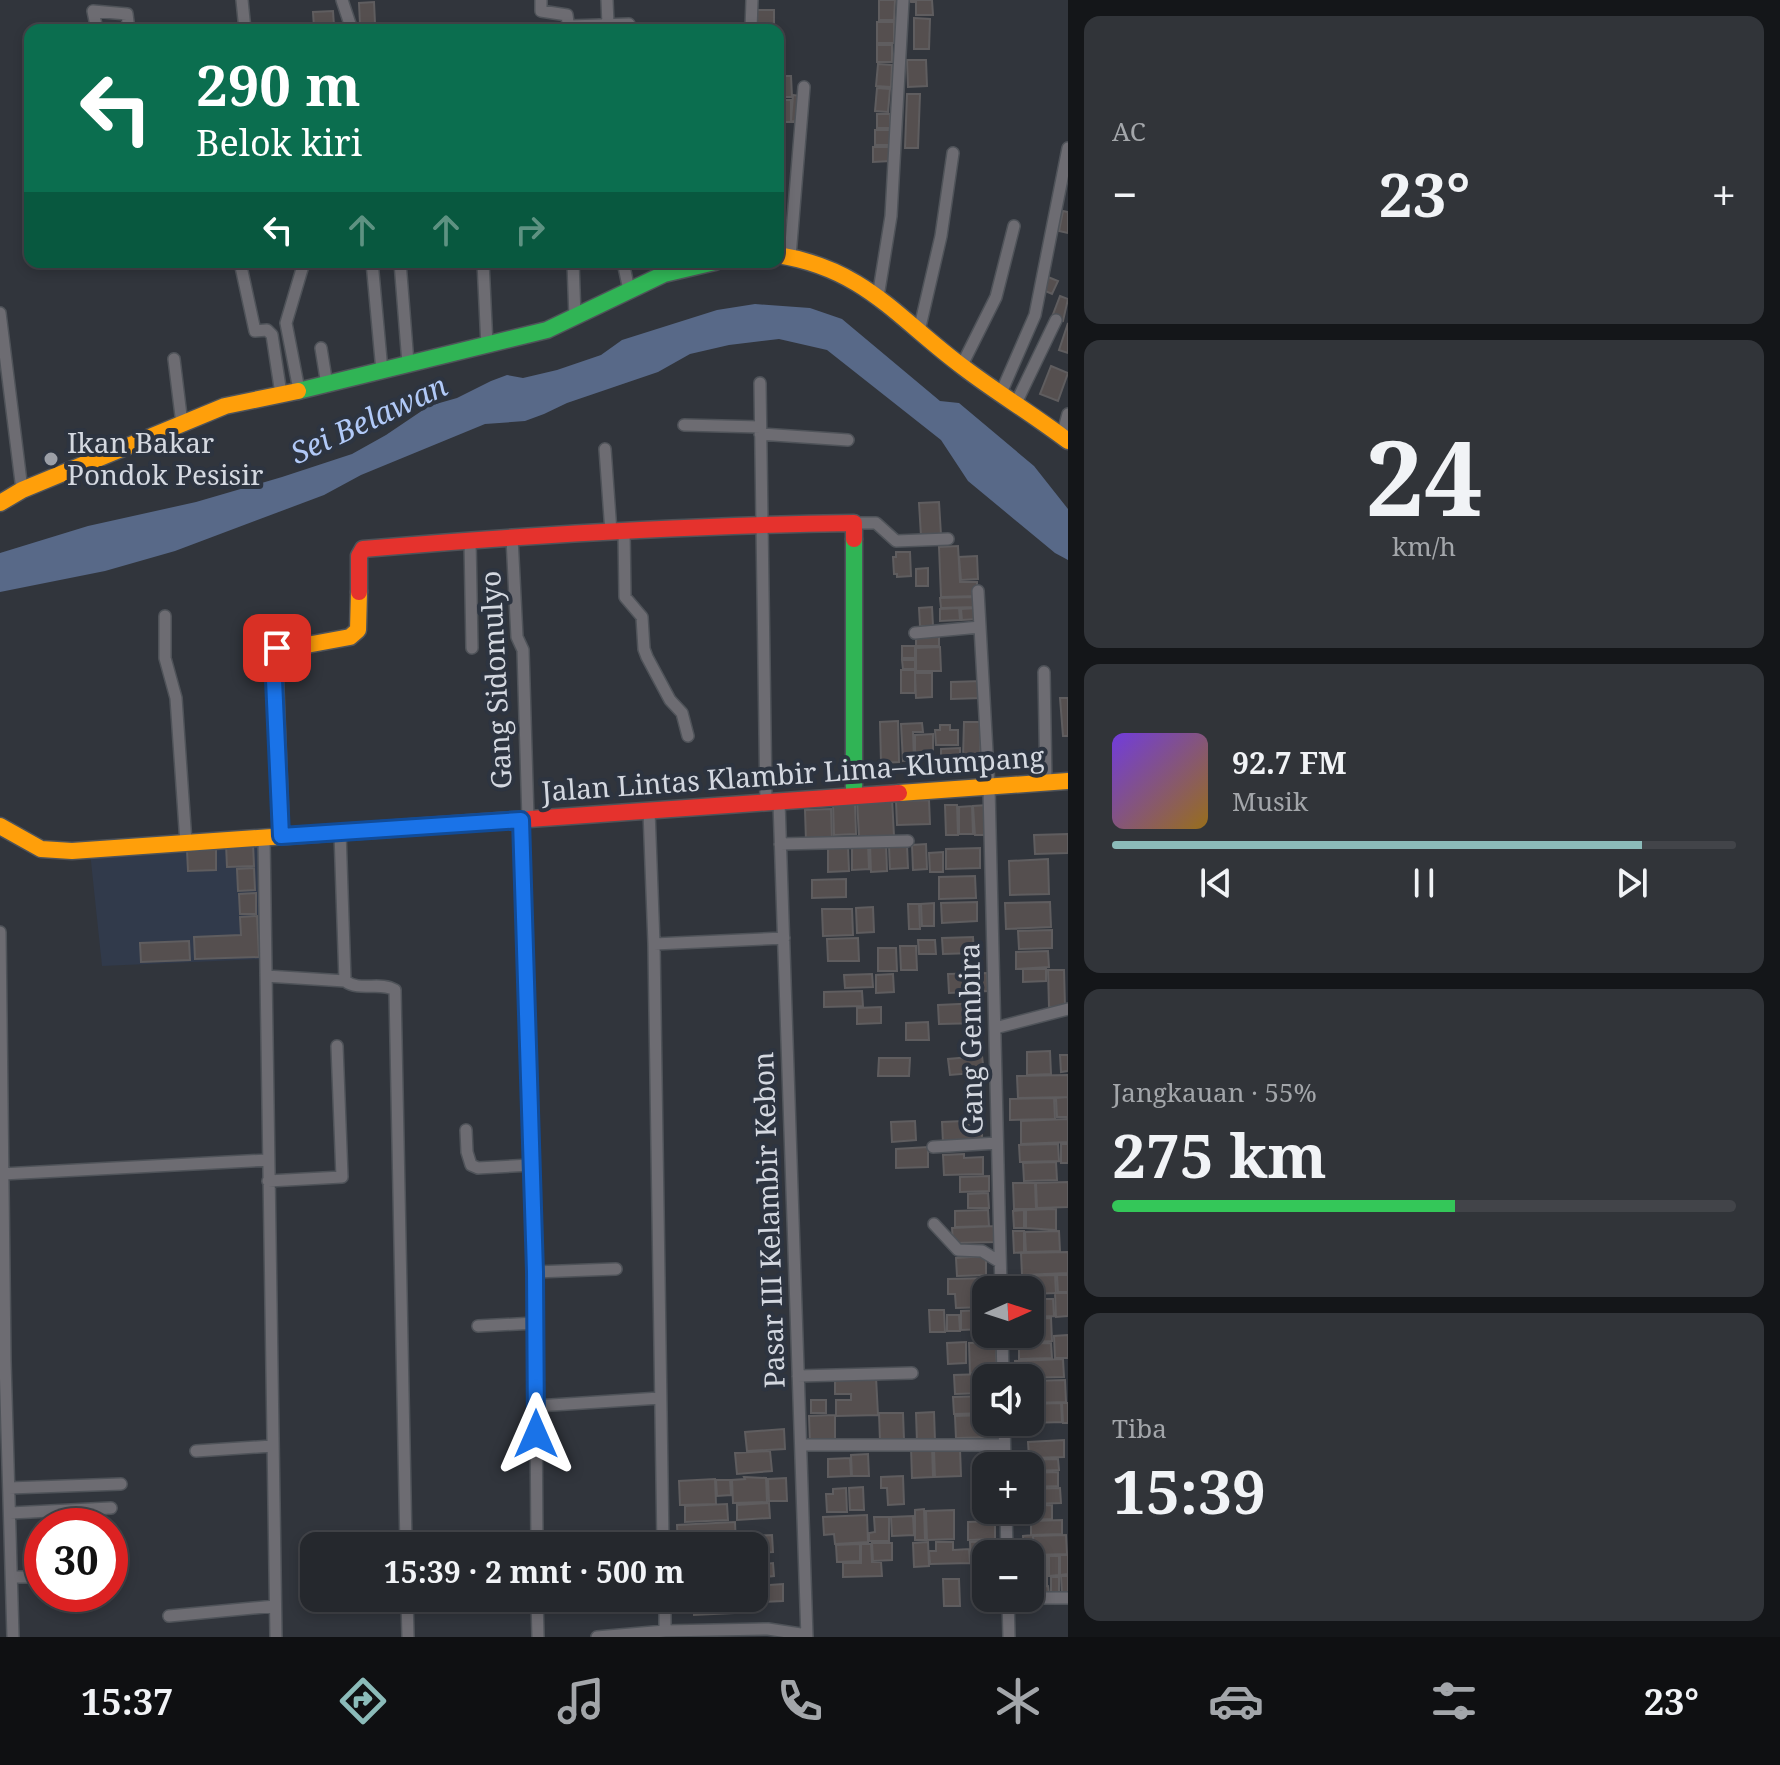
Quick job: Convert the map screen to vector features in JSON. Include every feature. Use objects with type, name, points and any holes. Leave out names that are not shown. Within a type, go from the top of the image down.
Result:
[{"type":"street","points":[[242,0],[244,24]]},
{"type":"street","points":[[342,0],[350,24]]},
{"type":"street","points":[[541,0],[541,11],[567,15],[569,24]]},
{"type":"street","points":[[607,0],[608,24]]},
{"type":"street","points":[[751,24],[752,0]]},
{"type":"street","points":[[878,297],[891,216],[903,0]]},
{"type":"street","points":[[96,24],[93,11],[127,14],[128,24]]},
{"type":"street","points":[[804,87],[784,256],[820,262],[848,275],[961,367],[1065,438],[1068,414]]},
{"type":"street","points":[[1001,393],[1035,315],[1068,148]]},
{"type":"street","points":[[919,331],[941,236],[953,153]]},
{"type":"street","points":[[961,367],[996,297],[1014,226]]},
{"type":"street","points":[[241,268],[255,331],[267,330],[272,335],[281,394]]},
{"type":"street","points":[[299,390],[286,323],[302,268]]},
{"type":"street","points":[[373,268],[382,371]]},
{"type":"street","points":[[400,268],[408,363]]},
{"type":"street","points":[[483,268],[487,346]]},
{"type":"street","points":[[573,268],[575,318]]},
{"type":"street","points":[[624,268],[629,290]]},
{"type":"street","points":[[0,503],[22,490],[225,406],[327,385],[547,330],[629,290],[663,268]]},
{"type":"street","points":[[0,313],[22,490]]},
{"type":"street","points":[[1016,403],[1056,320]]},
{"type":"street","points":[[321,348],[327,385]]},
{"type":"street","points":[[174,359],[182,424]]},
{"type":"street","points":[[760,383],[760,523],[772,802]]},
{"type":"street","points":[[684,425],[848,440]]},
{"type":"street","points":[[605,449],[625,597],[642,617],[647,657],[670,700],[682,713],[688,736]]},
{"type":"street","points":[[276,1637],[266,976],[273,837],[273,657],[277,648],[355,634],[358,630],[359,556],[363,549],[760,523],[876,523],[896,541],[948,539]]},
{"type":"street","points":[[854,523],[854,796]]},
{"type":"street","name":"Gang Sidomulyo","points":[[512,538],[516,629],[523,650],[537,1532]]},
{"type":"street","points":[[470,540],[472,648]]},
{"type":"street","name":"Gang Gembira","points":[[978,591],[989,788],[1000,1276]]},
{"type":"street","points":[[165,616],[165,658],[176,698],[186,843]]},
{"type":"street","points":[[915,633],[980,627]]},
{"type":"street","points":[[1044,672],[1046,784]]},
{"type":"street","name":"Jalan Lintas Klambir Lima–Klumpang","points":[[0,826],[29,844],[55,851],[1068,781]]},
{"type":"street","name":"Pasar III Kelambir Kebon","points":[[772,802],[780,844],[784,938],[807,1636]]},
{"type":"street","points":[[649,811],[654,944],[663,1532]]},
{"type":"street","points":[[340,832],[345,981]]},
{"type":"street","points":[[780,844],[908,841]]},
{"type":"street","points":[[0,932],[1,1257],[13,1637]]},
{"type":"street","points":[[654,944],[784,938]]},
{"type":"street","points":[[266,976],[345,981],[356,987],[388,987],[395,990],[406,1532]]},
{"type":"street","points":[[995,1028],[1068,1009]]},
{"type":"street","points":[[268,1181],[342,1177],[337,1046]]},
{"type":"street","points":[[466,1130],[471,1165],[478,1168],[531,1165]]},
{"type":"street","points":[[933,1147],[997,1143]]},
{"type":"street","points":[[2,1174],[268,1160]]},
{"type":"street","points":[[934,1224],[958,1250],[982,1251],[1000,1262]]},
{"type":"street","points":[[535,1272],[616,1269]]},
{"type":"street","points":[[478,1326],[535,1323]]},
{"type":"street","points":[[798,1376],[912,1373]]},
{"type":"street","points":[[536,1406],[660,1398]]},
{"type":"street","points":[[1004,1436],[1004,1452]]},
{"type":"street","points":[[801,1445],[1004,1445]]},
{"type":"street","points":[[196,1451],[272,1446]]},
{"type":"street","points":[[9,1488],[121,1484]]},
{"type":"street","points":[[10,1513],[24,1512]]},
{"type":"street","points":[[12,1577],[24,1577]]},
{"type":"street","points":[[1044,1598],[1068,1598]]},
{"type":"street","points":[[169,1616],[275,1606]]},
{"type":"street","points":[[407,1612],[408,1637]]},
{"type":"street","points":[[537,1612],[538,1637]]},
{"type":"street","points":[[665,1612],[665,1631]]},
{"type":"street","points":[[1008,1612],[1009,1637]]},
{"type":"street","points":[[597,1637],[665,1631],[768,1629],[807,1636]]},
{"type":"shaded area","name":"Sei Belawan","points":[[755,304],[810,308],[842,319],[940,401],[959,403],[1034,466],[1068,509],[1068,560],[1055,553],[968,481],[941,440],[827,350],[779,339],[690,354],[658,372],[525,421],[485,424],[361,475],[324,495],[175,551],[105,571],[0,592],[0,553],[88,526],[196,502],[352,454],[429,406],[457,398],[507,375],[523,378],[557,370],[601,355],[622,340],[717,310]]},
{"type":"shaded area","points":[[260,840],[263,959],[102,966],[90,852]]},
{"type":"building","points":[[879,0],[895,0],[894,20],[879,20]]},
{"type":"building","points":[[910,0],[932,0],[933,15],[916,15],[916,2]]},
{"type":"building","points":[[374,2],[375,23],[360,24],[359,3]]},
{"type":"building","points":[[754,10],[774,10],[774,24],[754,24]]},
{"type":"building","points":[[333,11],[334,24],[314,24],[313,12]]},
{"type":"building","points":[[914,18],[930,19],[929,49],[914,49]]},
{"type":"building","points":[[877,22],[894,22],[894,43],[877,43]]},
{"type":"building","points":[[877,45],[892,45],[892,62],[877,62]]},
{"type":"building","points":[[907,60],[926,60],[927,86],[908,87]]},
{"type":"building","points":[[878,64],[892,65],[891,87],[876,86]]},
{"type":"building","points":[[784,76],[791,76],[792,97],[784,97]]},
{"type":"building","points":[[877,88],[890,89],[888,112],[875,111]]},
{"type":"building","points":[[907,94],[920,94],[918,148],[905,148]]},
{"type":"building","points":[[793,95],[801,96],[799,122],[791,121]]},
{"type":"building","points":[[784,100],[791,100],[791,122],[784,122]]},
{"type":"building","points":[[877,114],[890,114],[890,128],[877,128]]},
{"type":"building","points":[[875,130],[890,130],[890,145],[875,145]]},
{"type":"building","points":[[873,147],[889,147],[890,161],[873,162]]},
{"type":"building","points":[[1063,211],[1068,212],[1068,233],[1059,231]]},
{"type":"building","points":[[1048,277],[1058,281],[1052,294],[1043,290]]},
{"type":"building","points":[[1060,296],[1068,299],[1063,321],[1052,317]]},
{"type":"building","points":[[1068,323],[1068,353],[1059,350]]},
{"type":"building","points":[[1051,366],[1068,373],[1058,401],[1040,394]]},
{"type":"building","points":[[939,502],[941,535],[921,536],[919,503]]},
{"type":"building","points":[[958,546],[960,582],[977,582],[977,596],[941,597],[939,547]]},
{"type":"building","points":[[896,552],[910,552],[911,576],[897,577],[894,574],[893,557],[896,557]]},
{"type":"building","points":[[977,556],[978,579],[961,580],[959,557]]},
{"type":"building","points":[[928,568],[928,586],[916,586],[916,569]]},
{"type":"building","points":[[973,597],[974,607],[941,608],[940,598]]},
{"type":"building","points":[[932,607],[933,626],[920,626],[919,608]]},
{"type":"building","points":[[959,608],[960,620],[940,621],[940,609]]},
{"type":"building","points":[[977,608],[978,619],[962,620],[961,609]]},
{"type":"building","points":[[916,634],[939,634],[939,646],[916,646]]},
{"type":"building","points":[[902,646],[915,646],[915,658],[902,658]]},
{"type":"building","points":[[940,647],[941,671],[916,671],[916,648]]},
{"type":"building","points":[[902,660],[915,660],[915,669],[903,669]]},
{"type":"building","points":[[901,670],[915,670],[915,693],[901,693]]},
{"type":"building","points":[[915,673],[932,673],[932,697],[916,698]]},
{"type":"building","points":[[982,681],[982,698],[951,699],[951,682]]},
{"type":"building","points":[[1060,698],[1068,698],[1068,736],[1063,736]]},
{"type":"building","points":[[898,721],[899,762],[881,763],[880,722]]},
{"type":"building","points":[[964,722],[981,722],[980,758],[963,758]]},
{"type":"building","points":[[922,723],[923,732],[913,732],[914,760],[903,761],[901,724]]},
{"type":"building","points":[[940,725],[950,725],[950,730],[958,730],[958,745],[936,745],[935,730],[940,730]]},
{"type":"building","points":[[933,734],[933,752],[915,752],[915,735]]},
{"type":"building","points":[[960,748],[960,766],[941,767],[941,749]]},
{"type":"building","points":[[892,798],[894,836],[859,837],[857,799]]},
{"type":"building","points":[[929,800],[930,824],[897,825],[896,801]]},
{"type":"building","points":[[833,803],[855,803],[856,834],[834,835]]},
{"type":"building","points":[[945,805],[957,805],[958,835],[946,835]]},
{"type":"building","points":[[987,805],[988,835],[975,835],[973,806]]},
{"type":"building","points":[[972,806],[973,834],[959,834],[959,807]]},
{"type":"building","points":[[831,809],[832,840],[806,841],[805,810]]},
{"type":"building","points":[[1068,834],[1068,853],[1035,854],[1034,835]]},
{"type":"building","points":[[253,843],[254,866],[227,867],[226,844]]},
{"type":"building","points":[[886,843],[887,871],[871,872],[870,844]]},
{"type":"building","points":[[868,844],[869,869],[852,870],[852,845]]},
{"type":"building","points":[[926,844],[927,869],[913,870],[912,845]]},
{"type":"building","points":[[907,845],[908,868],[890,869],[889,846]]},
{"type":"building","points":[[828,847],[848,847],[849,871],[828,872]]},
{"type":"building","points":[[980,848],[980,868],[946,869],[946,849]]},
{"type":"building","points":[[216,849],[216,870],[188,871],[187,850]]},
{"type":"building","points":[[943,852],[943,872],[930,872],[929,853]]},
{"type":"building","points":[[1048,859],[1049,894],[1010,895],[1009,861]]},
{"type":"building","points":[[254,868],[255,890],[238,891],[237,869]]},
{"type":"building","points":[[975,876],[976,898],[939,899],[939,877]]},
{"type":"building","points":[[846,879],[846,897],[812,898],[812,880]]},
{"type":"building","points":[[256,893],[256,914],[240,914],[239,894]]},
{"type":"building","points":[[977,902],[977,921],[942,923],[941,903]]},
{"type":"building","points":[[1050,902],[1051,927],[1006,929],[1005,903]]},
{"type":"building","points":[[934,903],[934,926],[922,926],[921,904]]},
{"type":"building","points":[[908,904],[919,904],[920,929],[909,929]]},
{"type":"building","points":[[873,907],[874,932],[857,933],[856,908]]},
{"type":"building","points":[[822,909],[852,909],[853,935],[823,936]]},
{"type":"building","points":[[257,916],[259,957],[195,959],[194,937],[241,935],[240,917]]},
{"type":"building","points":[[1052,930],[1052,948],[1019,949],[1018,931]]},
{"type":"building","points":[[973,937],[974,953],[943,954],[942,938]]},
{"type":"building","points":[[858,938],[859,961],[828,961],[827,939]]},
{"type":"building","points":[[918,940],[935,940],[936,954],[919,954]]},
{"type":"building","points":[[189,941],[190,960],[141,962],[140,943]]},
{"type":"building","points":[[900,946],[916,946],[917,970],[901,970]]},
{"type":"building","points":[[878,948],[896,948],[897,971],[878,971]]},
{"type":"building","points":[[1048,951],[1049,967],[1016,969],[1016,952]]},
{"type":"building","points":[[1023,969],[1046,969],[1046,981],[1023,982]]},
{"type":"building","points":[[1048,970],[1064,970],[1065,1007],[1049,1007]]},
{"type":"building","points":[[987,973],[988,991],[949,993],[948,974]]},
{"type":"building","points":[[872,974],[873,987],[845,988],[844,975]]},
{"type":"building","points":[[893,974],[894,992],[876,993],[876,975]]},
{"type":"building","points":[[862,991],[863,1006],[824,1007],[824,992]]},
{"type":"building","points":[[981,1003],[982,1023],[939,1024],[938,1005]]},
{"type":"building","points":[[881,1007],[881,1023],[857,1024],[857,1008]]},
{"type":"building","points":[[928,1022],[929,1040],[906,1040],[906,1023]]},
{"type":"building","points":[[1050,1051],[1051,1074],[1027,1075],[1027,1052]]},
{"type":"building","points":[[1060,1055],[1068,1055],[1068,1071],[1061,1072]]},
{"type":"building","points":[[982,1056],[984,1072],[950,1075],[948,1059]]},
{"type":"building","points":[[879,1058],[910,1058],[909,1076],[878,1076]]},
{"type":"building","points":[[1068,1075],[1068,1097],[1018,1098],[1017,1076]]},
{"type":"building","points":[[1068,1097],[1068,1117],[1057,1117],[1056,1098]]},
{"type":"building","points":[[1054,1098],[1055,1119],[1010,1120],[1010,1099]]},
{"type":"building","points":[[1068,1119],[1068,1142],[1021,1144],[1021,1121]]},
{"type":"building","points":[[915,1121],[916,1140],[892,1142],[891,1122]]},
{"type":"building","points":[[963,1121],[963,1125],[982,1124],[982,1141],[943,1143],[942,1122]]},
{"type":"building","points":[[1058,1144],[1059,1161],[1020,1162],[1019,1145]]},
{"type":"building","points":[[1061,1144],[1068,1144],[1068,1163],[1061,1163]]},
{"type":"building","points":[[928,1147],[928,1167],[896,1168],[896,1149]]},
{"type":"building","points":[[964,1154],[964,1158],[983,1157],[983,1174],[944,1175],[943,1155]]},
{"type":"building","points":[[1056,1162],[1057,1180],[1024,1181],[1023,1163]]},
{"type":"building","points":[[989,1176],[989,1191],[960,1192],[960,1177]]},
{"type":"building","points":[[1068,1182],[1068,1207],[1037,1208],[1036,1183]]},
{"type":"building","points":[[1013,1183],[1035,1183],[1036,1209],[1014,1209]]},
{"type":"building","points":[[988,1193],[989,1208],[968,1208],[968,1194]]},
{"type":"building","points":[[1056,1209],[1056,1230],[1026,1228],[1026,1210]]},
{"type":"building","points":[[988,1210],[989,1226],[955,1227],[955,1211]]},
{"type":"building","points":[[1024,1210],[1024,1228],[1014,1228],[1013,1211]]},
{"type":"building","points":[[996,1226],[997,1242],[953,1243],[952,1228]]},
{"type":"building","points":[[1013,1231],[1024,1231],[1024,1252],[1014,1253]]},
{"type":"building","points":[[1059,1231],[1060,1251],[1026,1252],[1025,1232]]},
{"type":"building","points":[[1068,1252],[1068,1273],[1022,1275],[1021,1253]]},
{"type":"building","points":[[986,1256],[986,1275],[957,1276],[956,1258]]},
{"type":"building","points":[[1055,1275],[1056,1293],[1044,1293],[1044,1276],[1029,1276]]},
{"type":"building","points":[[1057,1275],[1068,1275],[1068,1292],[1058,1292]]},
{"type":"building","points":[[972,1278],[972,1307],[956,1308],[955,1294],[948,1294],[948,1279]]},
{"type":"building","points":[[1055,1293],[1068,1293],[1068,1316],[1056,1317]]},
{"type":"building","points":[[1044,1299],[1053,1299],[1054,1316],[1044,1316]]},
{"type":"building","points":[[929,1310],[944,1310],[945,1332],[930,1332]]},
{"type":"building","points":[[961,1311],[972,1311],[972,1330],[961,1330]]},
{"type":"building","points":[[947,1315],[959,1315],[960,1331],[947,1331]]},
{"type":"building","points":[[1044,1318],[1051,1318],[1052,1341],[1044,1341]]},
{"type":"building","points":[[1068,1335],[1068,1358],[1055,1358],[1054,1336]]},
{"type":"building","points":[[966,1342],[966,1363],[948,1364],[947,1343]]},
{"type":"building","points":[[969,1343],[972,1343],[972,1348],[996,1348],[997,1364],[972,1364],[970,1373]]},
{"type":"building","points":[[1044,1343],[1051,1343],[1052,1358],[1019,1359],[1019,1348],[1044,1348]]},
{"type":"building","points":[[1063,1359],[1064,1377],[1044,1377],[1044,1364],[1015,1364],[1015,1361]]},
{"type":"building","points":[[972,1374],[972,1393],[955,1394],[954,1375]]},
{"type":"building","points":[[876,1377],[878,1415],[836,1416],[836,1400],[851,1400],[851,1394],[835,1394],[835,1378]]},
{"type":"building","points":[[1065,1380],[1066,1402],[1044,1403],[1044,1381]]},
{"type":"building","points":[[972,1396],[972,1413],[954,1414],[953,1397]]},
{"type":"building","points":[[811,1400],[826,1400],[826,1413],[811,1413]]},
{"type":"building","points":[[1061,1403],[1062,1422],[1044,1423],[1044,1404]]},
{"type":"building","points":[[1062,1403],[1068,1403],[1068,1423],[1063,1423]]},
{"type":"building","points":[[934,1412],[935,1441],[917,1442],[916,1413]]},
{"type":"building","points":[[879,1413],[903,1413],[904,1440],[880,1441]]},
{"type":"building","points":[[835,1415],[835,1442],[810,1443],[809,1416]]},
{"type":"building","points":[[972,1415],[972,1436],[996,1437],[956,1438],[955,1416]]},
{"type":"building","points":[[784,1429],[785,1449],[747,1451],[745,1432]]},
{"type":"building","points":[[1064,1440],[1064,1457],[1044,1458],[1044,1452],[1029,1452],[1028,1442]]},
{"type":"building","points":[[932,1447],[933,1477],[912,1478],[911,1448]]},
{"type":"building","points":[[960,1449],[961,1476],[935,1477],[934,1450]]},
{"type":"building","points":[[770,1451],[772,1471],[737,1474],[735,1453]]},
{"type":"building","points":[[868,1454],[869,1476],[852,1476],[851,1455]]},
{"type":"building","points":[[850,1458],[851,1476],[828,1477],[828,1459]]},
{"type":"building","points":[[1044,1459],[1058,1459],[1059,1470],[1044,1471]]},
{"type":"building","points":[[1044,1472],[1058,1472],[1058,1486],[1044,1486]]},
{"type":"building","points":[[903,1476],[904,1504],[888,1505],[887,1488],[881,1488],[881,1477]]},
{"type":"building","points":[[766,1478],[767,1502],[733,1503],[732,1480]]},
{"type":"building","points":[[786,1478],[787,1501],[769,1501],[768,1479]]},
{"type":"building","points":[[715,1479],[716,1504],[680,1505],[679,1481]]},
{"type":"building","points":[[716,1480],[730,1480],[731,1495],[717,1496]]},
{"type":"building","points":[[863,1487],[864,1510],[850,1510],[849,1488]]},
{"type":"building","points":[[846,1488],[847,1512],[827,1512],[826,1494],[833,1494],[833,1489]]},
{"type":"building","points":[[1060,1488],[1061,1503],[1044,1504],[1044,1489]]},
{"type":"building","points":[[769,1503],[770,1518],[737,1520],[737,1505]]},
{"type":"building","points":[[727,1504],[728,1520],[685,1522],[685,1506]]},
{"type":"building","points":[[1044,1505],[1052,1505],[1052,1519],[1044,1519]]},
{"type":"building","points":[[924,1509],[925,1540],[915,1540],[915,1510]]},
{"type":"building","points":[[954,1510],[954,1539],[927,1540],[926,1511]]},
{"type":"building","points":[[867,1515],[868,1542],[835,1544],[834,1534],[824,1535],[823,1517]]},
{"type":"building","points":[[913,1516],[914,1535],[892,1536],[891,1517]]},
{"type":"building","points":[[874,1517],[889,1517],[889,1541],[869,1541],[869,1533],[875,1532]]},
{"type":"building","points":[[1062,1520],[1062,1534],[1031,1535],[1031,1524],[1044,1524],[1044,1521]]},
{"type":"building","points":[[735,1522],[735,1532],[677,1532],[677,1525]]},
{"type":"building","points":[[968,1522],[995,1524],[995,1539],[968,1540]]},
{"type":"building","points":[[768,1535],[772,1535],[773,1552],[768,1552]]},
{"type":"building","points":[[1033,1535],[1033,1540],[1023,1540],[1023,1536]]},
{"type":"building","points":[[1066,1535],[1067,1554],[1044,1555],[1044,1540],[1033,1540],[1033,1536]]},
{"type":"building","points":[[928,1542],[929,1566],[914,1567],[913,1543]]},
{"type":"building","points":[[936,1542],[953,1542],[953,1550],[969,1549],[970,1563],[930,1564],[929,1551],[936,1551]]},
{"type":"building","points":[[872,1543],[892,1543],[892,1560],[873,1561]]},
{"type":"building","points":[[860,1544],[860,1561],[837,1562],[836,1545]]},
{"type":"building","points":[[861,1544],[871,1544],[872,1562],[881,1562],[882,1576],[843,1577],[843,1563],[861,1563]]},
{"type":"building","points":[[1060,1555],[1068,1555],[1068,1574],[1060,1575]]},
{"type":"building","points":[[1044,1556],[1047,1556],[1047,1575],[1044,1575]]},
{"type":"building","points":[[1049,1556],[1059,1556],[1059,1575],[1049,1576]]},
{"type":"building","points":[[773,1563],[774,1576],[768,1577],[768,1564]]},
{"type":"building","points":[[1061,1576],[1068,1576],[1068,1593],[1062,1594]]},
{"type":"building","points":[[1051,1577],[1059,1577],[1059,1594],[1051,1594]]},
{"type":"building","points":[[943,1579],[959,1579],[960,1606],[944,1606]]},
{"type":"building","points":[[783,1584],[783,1601],[768,1602],[768,1585]]},
{"type":"building","points":[[694,1612],[734,1612],[734,1613],[694,1615]]},
{"type":"traffic: fast","points":[[298,391],[547,330],[664,274],[690,268]]},
{"type":"traffic: fast","points":[[854,539],[854,796]]},
{"type":"traffic: slow","points":[[784,256],[808,262],[857,284],[963,367],[1068,441]]},
{"type":"traffic: slow","points":[[0,503],[22,490],[225,406],[298,391]]},
{"type":"traffic: slow","points":[[281,836],[274,651],[350,637],[358,630],[359,592]]},
{"type":"traffic: slow","points":[[899,793],[1068,781]]},
{"type":"traffic: slow","points":[[0,826],[41,849],[72,851],[343,832]]},
{"type":"traffic: jam","points":[[359,592],[359,556],[363,549],[486,539],[793,524],[854,523],[854,539]]},
{"type":"traffic: jam","points":[[343,832],[899,793]]},
{"type":"place","name":"Ikan Bakar Pondok Pesisir","points":[[51,459]]},
{"type":"route","points":[[277,648],[273,657],[281,836],[521,820],[535,1272],[536,1434]]}]
